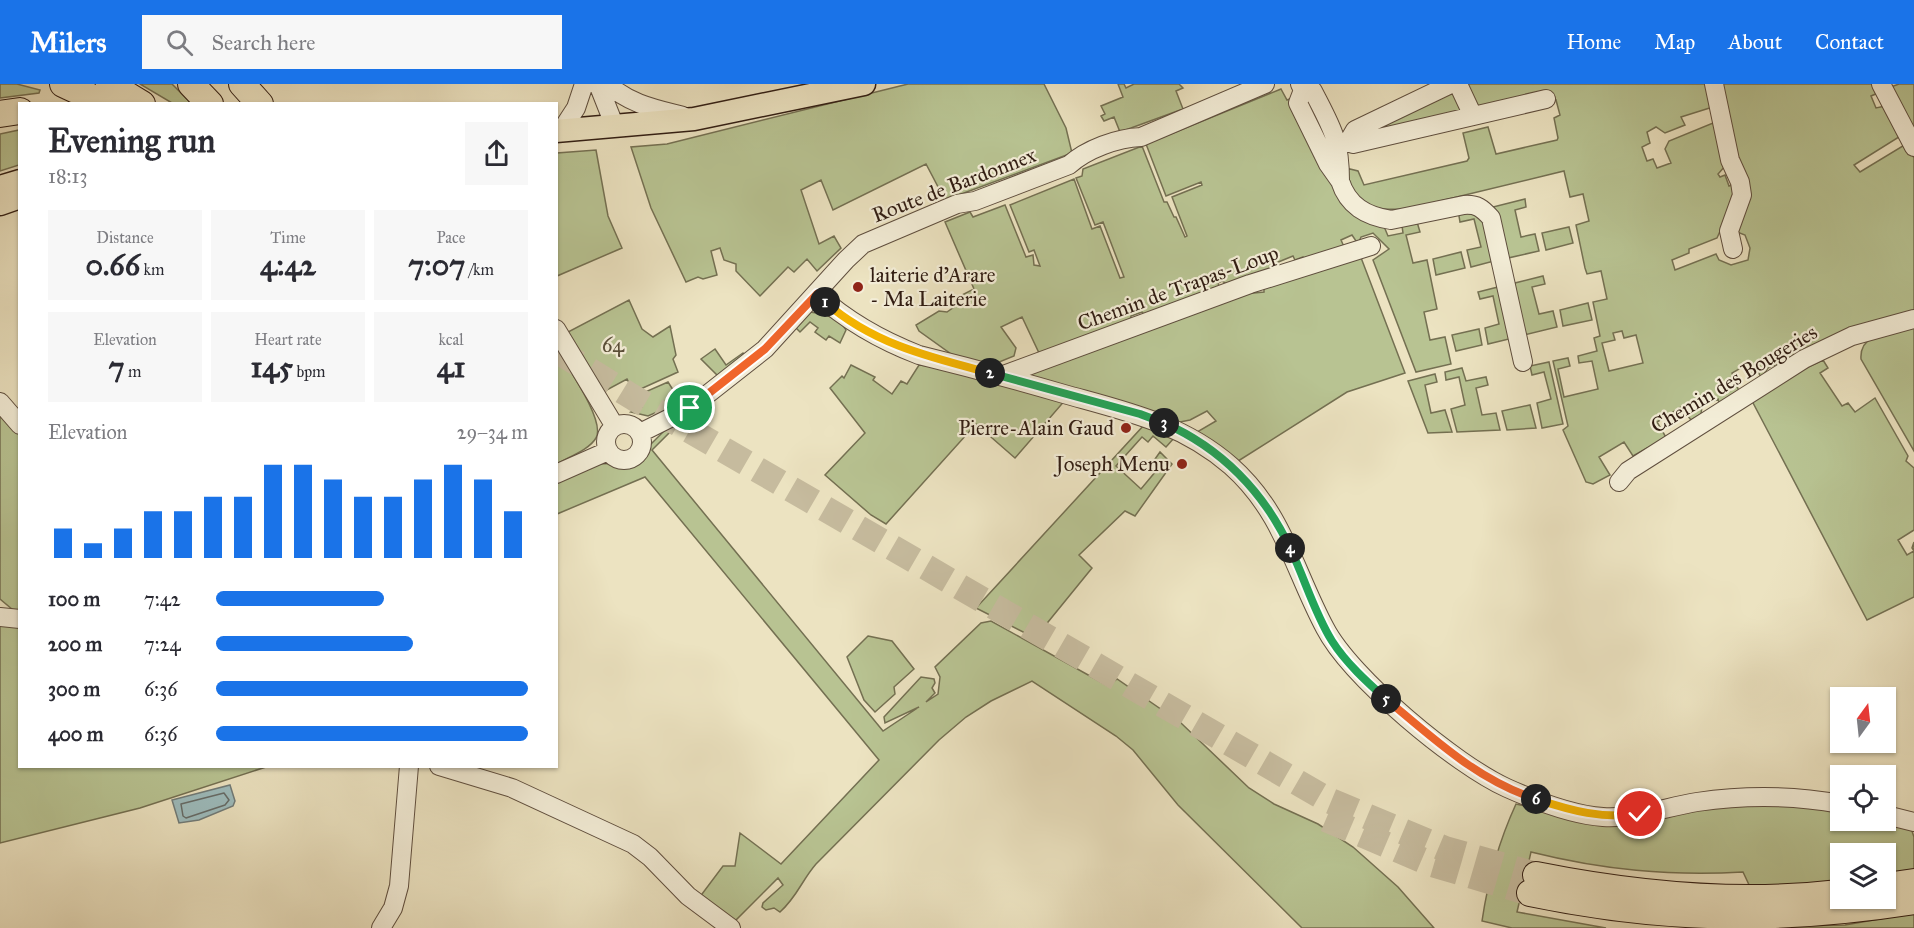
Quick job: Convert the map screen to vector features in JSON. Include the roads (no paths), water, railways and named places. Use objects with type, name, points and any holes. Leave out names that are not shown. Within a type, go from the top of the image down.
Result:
[{"type":"highway","points":[[63,84],[102,102]]},
{"type":"highway","points":[[109,84],[139,102]]},
{"type":"highway","points":[[191,84],[208,102]]},
{"type":"highway","points":[[240,84],[248,102]]},
{"type":"highway","points":[[240,84],[258,102]]},
{"type":"highway","points":[[0,114],[18,111]]},
{"type":"highway","points":[[1896,885],[1914,882]]},
{"type":"highway","points":[[1830,894],[1769,898],[1675,896],[1533,884],[1639,912],[1737,918],[1812,915],[1859,909]]},
{"type":"highway","points":[[1896,904],[1914,902]]},
{"type":"main road","points":[[559,131],[694,119],[864,84]]},
{"type":"main road","points":[[0,187],[18,182]]},
{"type":"main road","points":[[0,204],[18,198]]},
{"type":"street","points":[[559,131],[576,108],[584,84]]},
{"type":"street","points":[[597,84],[615,127]]},
{"type":"street","points":[[608,84],[627,98],[645,107],[694,119]]},
{"type":"street","name":"Route de Bardonnex","points":[[640,433],[690,408],[765,349],[846,260],[864,244],[957,204],[975,201],[1069,165],[1079,157],[1126,138],[1141,137],[1265,84]]},
{"type":"street","points":[[1340,181],[1344,144],[1355,130],[1451,84]]},
{"type":"street","points":[[1458,84],[1473,116]]},
{"type":"street","points":[[1714,84],[1730,160],[1740,182],[1742,195],[1729,231],[1733,249]]},
{"type":"street","points":[[1882,84],[1914,147]]},
{"type":"street","points":[[1305,88],[1344,144]]},
{"type":"street","points":[[1305,88],[1298,103],[1328,164],[1351,202],[1364,212],[1391,220],[1464,204],[1476,204],[1491,218],[1523,362]]},
{"type":"street","points":[[1344,144],[1353,144],[1546,99]]},
{"type":"street","name":"Chemin de Trapas-Loup","points":[[1001,376],[1250,284],[1371,246]]},
{"type":"street","points":[[817,294],[855,325],[887,343],[919,355],[1140,414],[1186,433],[1215,453],[1240,474],[1274,518],[1295,558],[1317,612],[1339,651],[1372,686],[1430,736],[1491,780],[1532,798],[1602,817],[1640,814],[1736,797],[1795,797],[1830,802]]},
{"type":"street","name":"Chemin des Bougeries","points":[[1619,482],[1628,471],[1804,359],[1852,336],[1914,319]]},
{"type":"street","points":[[558,332],[614,425]]},
{"type":"street","points":[[0,402],[18,423]]},
{"type":"street","points":[[631,424],[640,433],[642,447],[633,458],[618,459],[608,451],[606,436],[614,425],[631,424]]},
{"type":"street","points":[[558,473],[608,451]]},
{"type":"street","points":[[0,616],[18,619]]},
{"type":"street","points":[[381,928],[393,908],[399,886],[409,768]]},
{"type":"street","points":[[447,768],[512,788],[633,844],[650,857],[688,896],[731,928]]},
{"type":"street","points":[[1896,818],[1914,822]]},
{"type":"water","points":[[230,785],[235,801],[233,806],[199,820],[179,823],[172,800]]},
{"type":"tunnel","points":[[558,351],[634,398],[1328,800],[1445,849],[1536,875]]},
{"type":"tunnel","points":[[1326,819],[1429,863],[1530,893]]},
{"type":"place","name":"laiterie d'Arare - Ma Laiterie","points":[[858,287]]},
{"type":"place","name":"Pierre-Alain Gaud","points":[[1126,428]]},
{"type":"place","name":"Joseph Menu","points":[[1182,464]]},
{"type":"park label","name":"64","points":[[613,345]]}]
